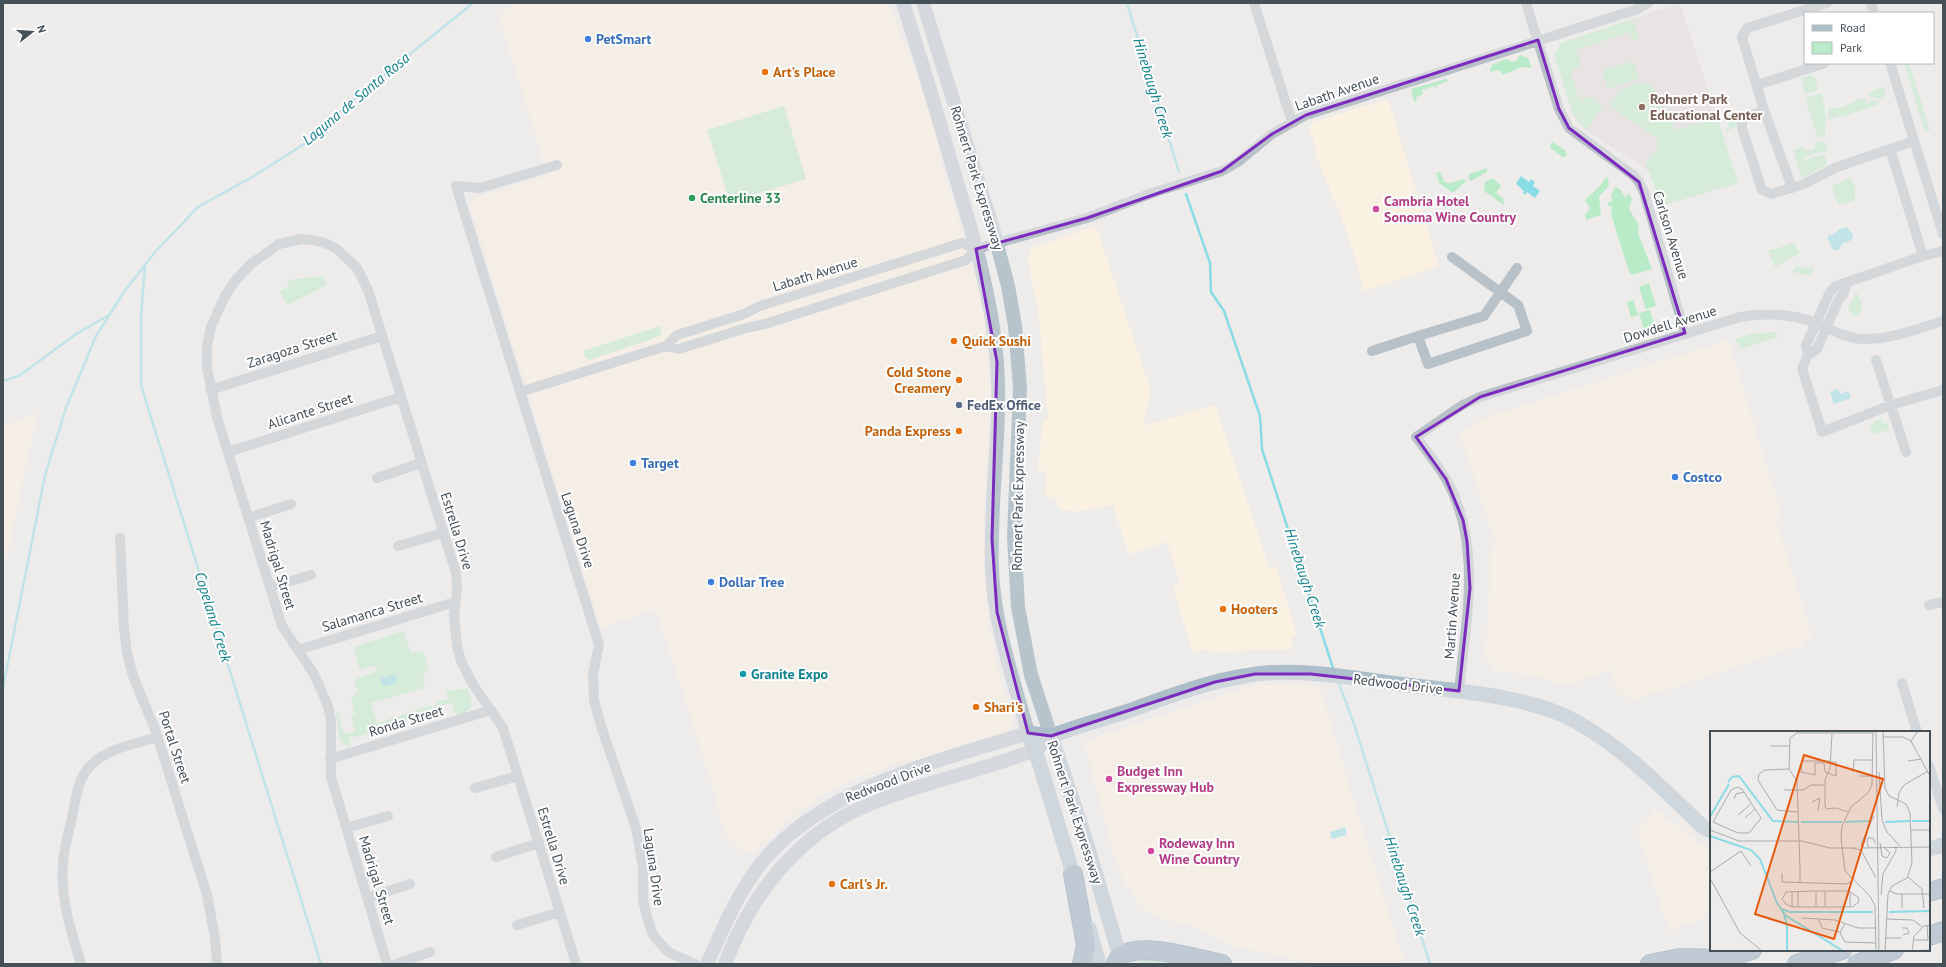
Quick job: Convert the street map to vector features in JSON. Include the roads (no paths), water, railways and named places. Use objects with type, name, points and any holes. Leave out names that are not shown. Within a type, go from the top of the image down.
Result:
[{"type":"highway","points":[[1073,874],[1086,945],[1082,964]]},
{"type":"highway","points":[[1930,892],[1943,888]]},
{"type":"highway","points":[[1930,923],[1943,918]]},
{"type":"highway","points":[[1930,936],[1943,931]]},
{"type":"highway","points":[[1119,961],[1128,951],[1147,950],[1222,964]]},
{"type":"highway","points":[[1708,964],[1749,951]]},
{"type":"highway","points":[[1797,964],[1839,951]]},
{"type":"highway","points":[[1857,964],[1891,951]]},
{"type":"highway","points":[[1650,964],[1680,958],[1725,959]]},
{"type":"main road","name":"Rohnert Park Expressway","points":[[903,3],[976,248],[988,301],[997,362],[998,396],[992,539],[992,574],[997,612],[1006,655],[1028,733],[1035,750],[1100,964]]},
{"type":"main road","name":"Rohnert Park Expressway","points":[[923,3],[997,243],[1015,326],[1019,363],[1020,431],[1015,490],[1014,537],[1018,607],[1031,675],[1086,838],[1119,961]]},
{"type":"main road","points":[[994,489],[1015,490]]},
{"type":"main road","name":"Redwood Drive","points":[[725,964],[748,913],[774,874],[788,858],[832,824],[876,801],[1035,750],[1051,736],[1150,702],[1243,676],[1289,673],[1323,675],[1459,691],[1525,703],[1574,720],[1602,737],[1626,755],[1703,827],[1710,830]]},
{"type":"main road","name":"Redwood Drive","points":[[707,964],[733,907],[757,869],[779,845],[805,822],[845,798],[875,784],[1028,733],[1051,736]]},
{"type":"main road","points":[[1930,848],[1943,846]]},
{"type":"street","points":[[1254,3],[1292,122]]},
{"type":"street","name":"Carlson Avenue","points":[[1526,3],[1559,109],[1569,128],[1633,174],[1639,182],[1655,226],[1685,333]]},
{"type":"street","name":"Labath Avenue","points":[[520,392],[666,346],[677,335],[744,314],[760,306],[962,243],[976,248],[1094,216],[1174,186],[1222,171],[1238,162],[1272,134],[1306,115],[1635,10],[1648,3]]},
{"type":"street","points":[[1792,188],[1764,110],[1742,37],[1747,28],[1828,3]]},
{"type":"street","points":[[1757,85],[1822,64]]},
{"type":"street","points":[[1890,64],[1943,234]]},
{"type":"street","points":[[1764,110],[1742,119],[1742,128],[1762,190],[1771,194],[1792,188],[1837,167],[1914,141]]},
{"type":"street","points":[[1890,149],[1923,256]]},
{"type":"street","name":"Laguna Drive","points":[[556,165],[480,188],[456,186],[598,646],[593,674],[594,700],[601,726],[636,828],[643,867],[643,900],[648,921],[653,935],[668,952],[695,964]]},
{"type":"street","name":"Madrigal Street","points":[[334,248],[313,240],[295,240],[279,244],[251,264],[234,282],[217,310],[208,340],[207,368],[210,390],[228,452],[282,626],[318,682],[328,706],[331,720],[331,777],[387,964]]},
{"type":"street","name":"Estrella Drive","points":[[334,248],[357,268],[368,290],[457,581],[455,602],[457,646],[462,662],[474,686],[503,728],[576,964]]},
{"type":"street","name":"Labath Avenue","points":[[666,346],[679,349],[746,328],[767,324],[966,260],[976,248]]},
{"type":"street","points":[[1808,355],[1806,345],[1830,292],[1836,286],[1846,284],[1863,276],[1923,256],[1943,251]]},
{"type":"street","points":[[1418,336],[1428,364],[1527,331],[1518,305],[1452,257]]},
{"type":"street","points":[[1372,351],[1484,316],[1517,268]]},
{"type":"street","points":[[1846,284],[1844,293],[1839,299],[1817,349],[1808,355],[1802,368],[1822,432],[1891,405],[1943,390]]},
{"type":"street","name":"Dowdell Avenue","points":[[1416,436],[1460,406],[1480,397],[1740,317],[1753,315],[1779,315],[1815,323],[1837,334],[1850,337],[1874,338],[1902,333],[1943,321]]},
{"type":"street","name":"Zaragoza Street","points":[[210,390],[382,336]]},
{"type":"street","points":[[1876,360],[1906,452]]},
{"type":"street","name":"Alicante Street","points":[[228,452],[401,397]]},
{"type":"street","name":"Martin Avenue","points":[[1416,436],[1446,479],[1463,520],[1467,542],[1470,588],[1459,691]]},
{"type":"street","points":[[377,478],[421,463]]},
{"type":"street","points":[[248,518],[292,504]]},
{"type":"street","points":[[398,546],[442,533]]},
{"type":"street","name":"Portal Street","points":[[120,538],[124,629],[127,653],[133,676],[157,737],[207,895],[218,964]]},
{"type":"street","points":[[270,587],[311,574]]},
{"type":"street","name":"Salamanca Street","points":[[298,650],[455,602]]},
{"type":"street","points":[[1929,605],[1943,602]]},
{"type":"street","points":[[1902,683],[1917,731]]},
{"type":"street","name":"Ronda Street","points":[[330,759],[491,710]]},
{"type":"street","points":[[81,964],[67,914],[62,881],[63,862],[81,781],[91,765],[102,756],[157,737]]},
{"type":"street","points":[[1930,768],[1943,810]]},
{"type":"street","points":[[475,788],[518,776]]},
{"type":"street","points":[[346,828],[388,816]]},
{"type":"street","points":[[496,857],[539,843]]},
{"type":"street","points":[[367,898],[410,884]]},
{"type":"street","points":[[517,925],[560,912]]},
{"type":"street","points":[[396,964],[430,952]]},
{"type":"water","points":[[1521,176],[1529,182],[1531,179],[1535,182],[1533,186],[1540,191],[1535,198],[1527,192],[1525,195],[1523,193],[1524,191],[1516,184]]},
{"type":"water","points":[[1847,227],[1853,235],[1852,240],[1843,243],[1838,250],[1833,250],[1828,236],[1834,234],[1839,229]]},
{"type":"water","points":[[1838,389],[1840,394],[1848,391],[1851,398],[1834,404],[1830,392]]},
{"type":"water","points":[[395,674],[398,682],[383,687],[380,679]]},
{"type":"water","points":[[1346,827],[1346,835],[1332,839],[1330,832]]},
{"type":"waterway","name":"Laguna de Santa Rosa","points":[[3,688],[45,475],[66,408],[96,336],[126,289],[156,251],[198,207],[254,176],[309,141],[345,107],[473,3]]},
{"type":"waterway","name":"Hinebaugh Creek","points":[[1127,3],[1179,172]]},
{"type":"waterway","name":"Hinebaugh Creek","points":[[1186,194],[1210,263],[1211,292],[1224,311],[1260,416],[1262,449],[1334,671]]},
{"type":"waterway","name":"Copeland Creek","points":[[145,266],[141,316],[141,385],[321,964]]},
{"type":"waterway","points":[[3,381],[19,376],[76,334],[109,315]]},
{"type":"waterway","name":"Hinebaugh Creek","points":[[1338,681],[1354,724],[1430,964]]},
{"type":"place","name":"PetSmart","points":[[588,39]]},
{"type":"place","name":"Art's Place","points":[[765,72]]},
{"type":"place","name":"Rohnert Park Educational Center","points":[[1642,107]]},
{"type":"place","name":"Centerline 33","points":[[692,198]]},
{"type":"place","name":"Cambria Hotel Sonoma Wine Country","points":[[1376,209]]},
{"type":"place","name":"Quick Sushi","points":[[954,341]]},
{"type":"place","name":"Cold Stone Creamery","points":[[959,380]]},
{"type":"place","name":"FedEx Office","points":[[959,405]]},
{"type":"place","name":"Panda Express","points":[[959,431]]},
{"type":"place","name":"Target","points":[[633,463]]},
{"type":"place","name":"Costco","points":[[1675,477]]},
{"type":"place","name":"Dollar Tree","points":[[711,582]]},
{"type":"place","name":"Hooters","points":[[1223,609]]},
{"type":"place","name":"Granite Expo","points":[[743,674]]},
{"type":"place","name":"Shari's","points":[[976,707]]},
{"type":"place","name":"Budget Inn Expressway Hub","points":[[1109,779]]},
{"type":"place","name":"Rodeway Inn Wine Country","points":[[1151,851]]},
{"type":"place","name":"Carl's Jr.","points":[[832,884]]}]
